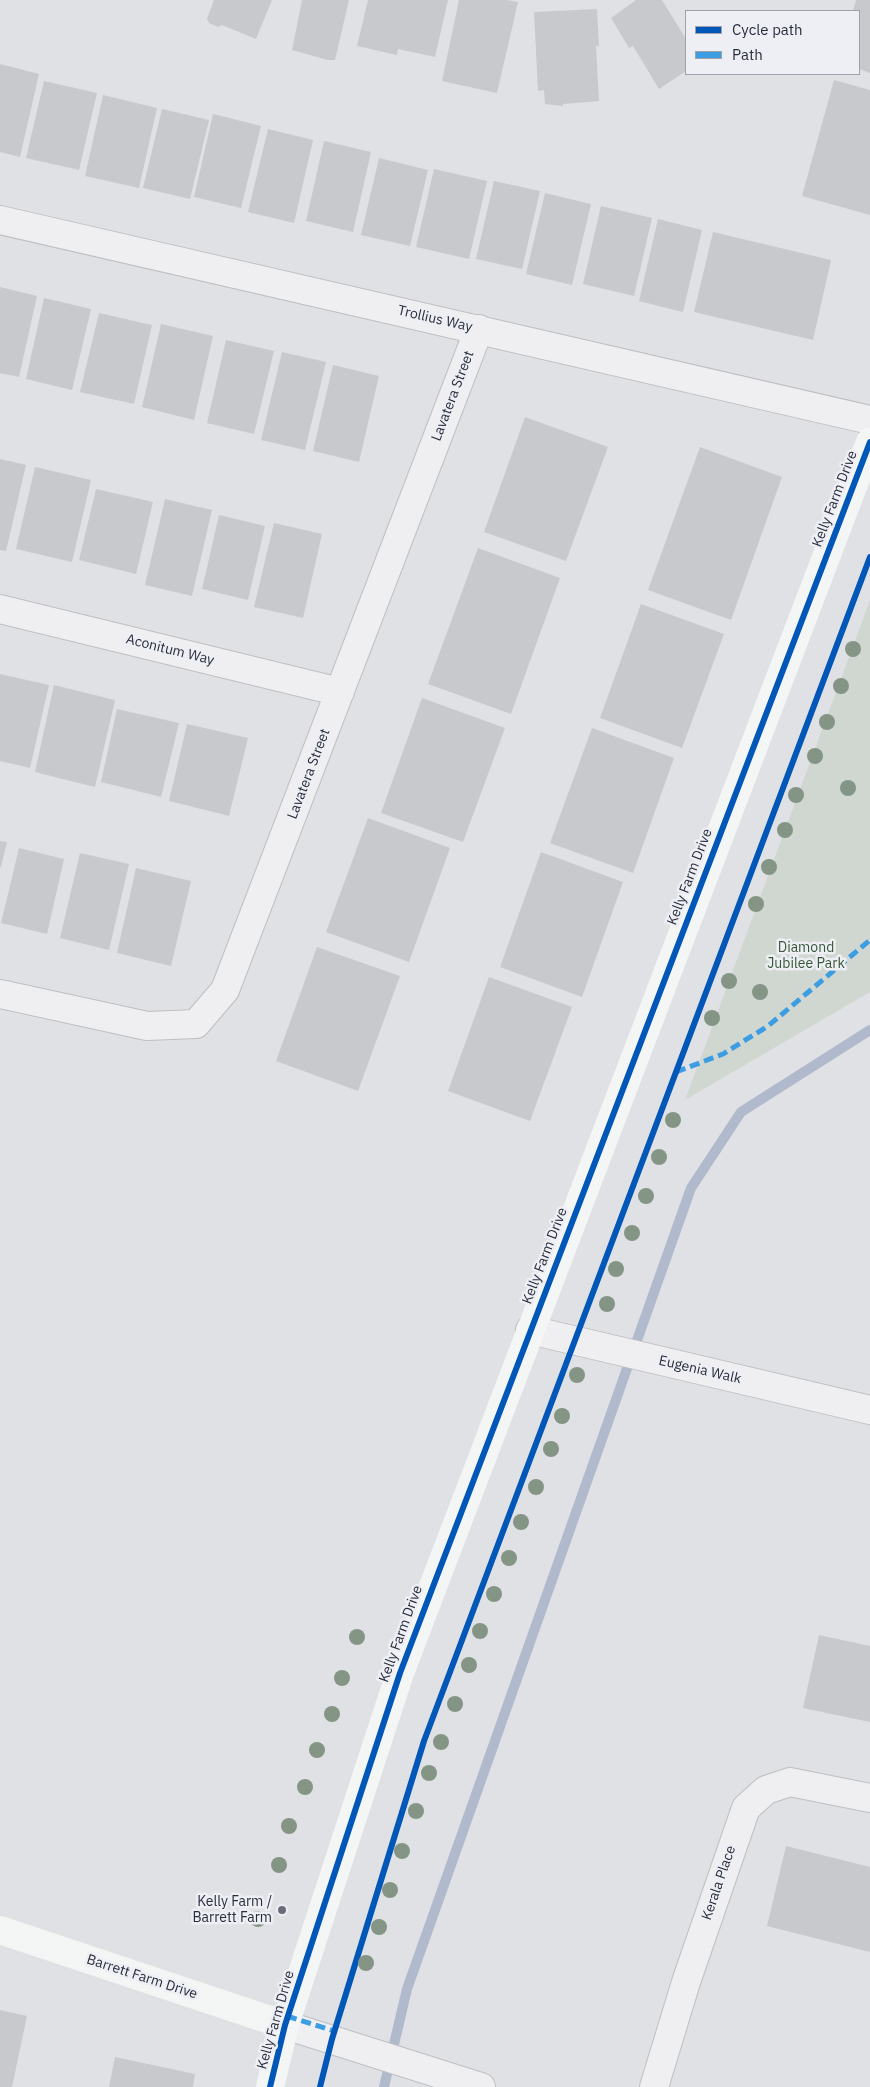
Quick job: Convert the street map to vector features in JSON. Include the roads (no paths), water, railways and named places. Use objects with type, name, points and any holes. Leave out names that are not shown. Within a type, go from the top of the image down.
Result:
[{"type":"street","name":"Trollius Way","points":[[0,220],[870,420]]},
{"type":"street","name":"Lavatera Street","points":[[0,994],[147,1026],[196,1024],[225,990],[479,329]]},
{"type":"street","name":"Kelly Farm Drive","points":[[270,2087],[285,2025],[400,1673],[870,442]]},
{"type":"street","name":"Aconitum Way","points":[[0,609],[340,692]]},
{"type":"street","name":"Eugenia Walk","points":[[530,1330],[870,1410]]},
{"type":"street","name":"Kerala Place","points":[[654,2087],[686,1982],[746,1808],[766,1790],[790,1782],[870,1798]]},
{"type":"street","name":"Barrett Farm Drive","points":[[0,1930],[285,2025]]},
{"type":"street","points":[[285,2025],[481,2087]]},
{"type":"waterway","points":[[384,2087],[407,1989],[691,1188],[741,1112],[870,1030]]},
{"type":"place","name":"Kelly Farm / Barrett Farm","points":[[282,1910]]},
{"type":"park label","name":"Diamond Jubilee Park","points":[[806,956]]}]
